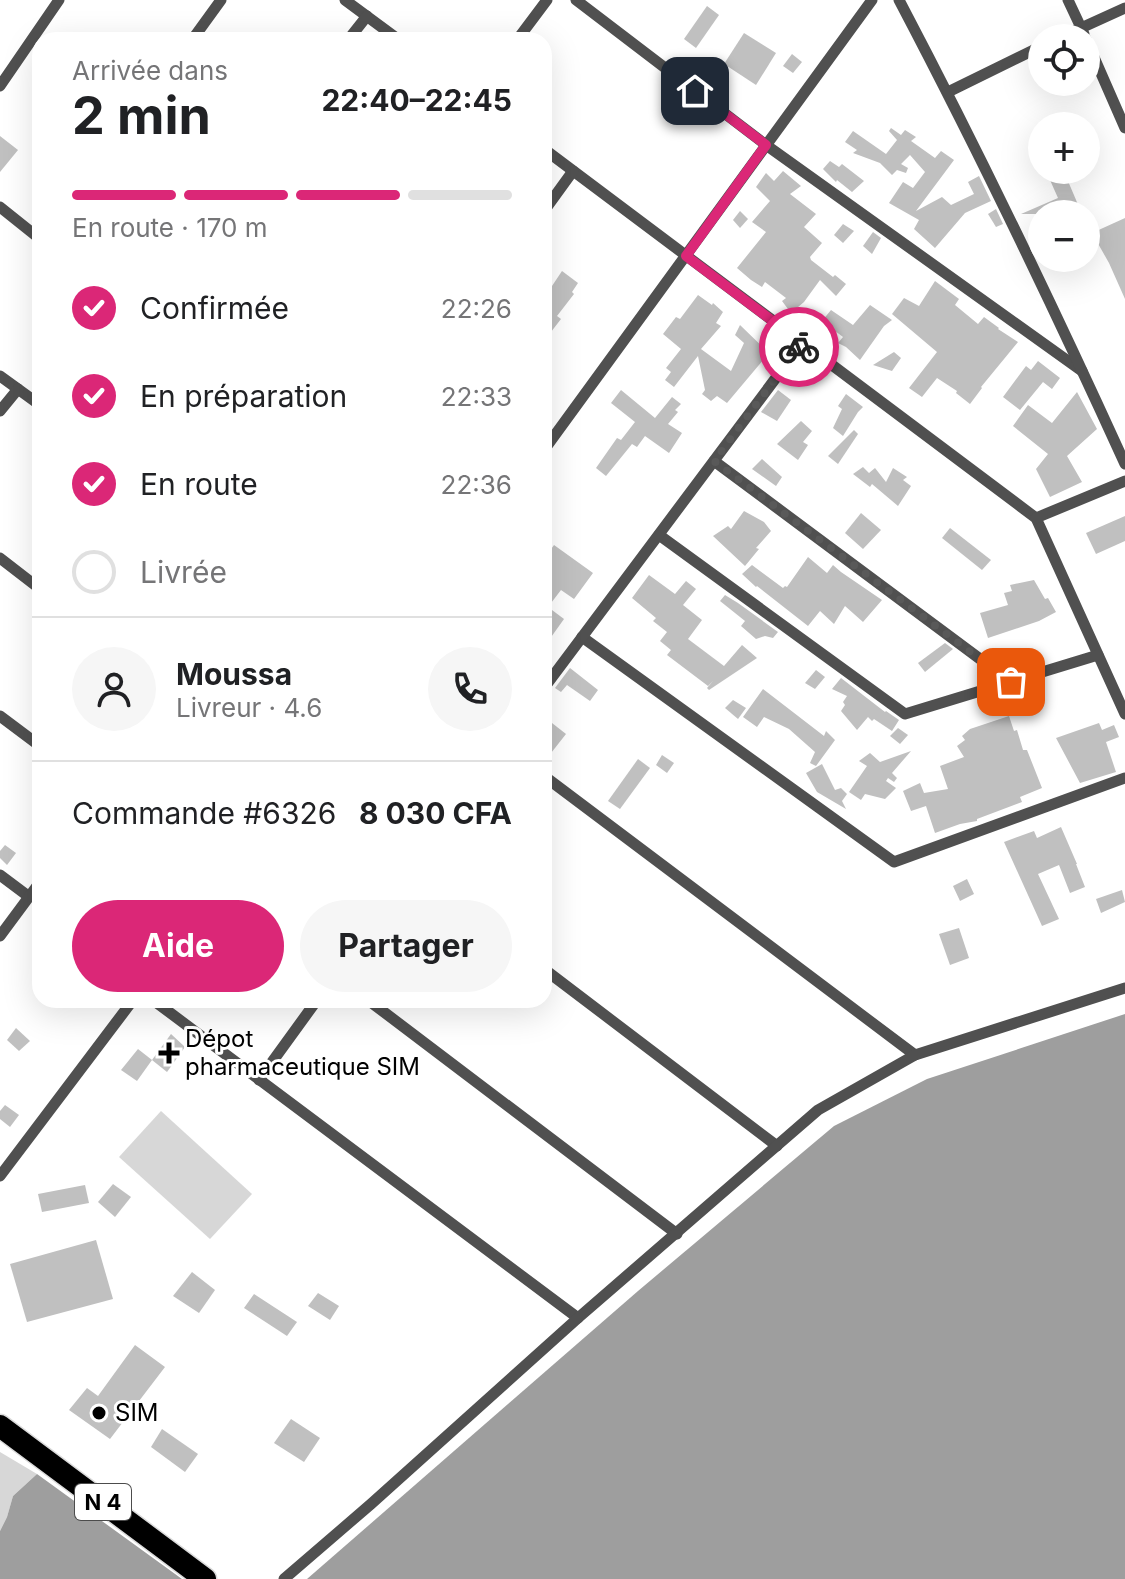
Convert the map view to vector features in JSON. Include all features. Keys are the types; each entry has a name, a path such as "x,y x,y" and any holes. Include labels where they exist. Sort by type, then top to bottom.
{"highway":[{"name":"N 4","path":"0,1426 205,1579"}],"street":[{"path":"37,32 59,0"},
{"path":"198,32 221,0"},
{"path":"345,0 388,32"},
{"path":"523,32 547,0"},
{"path":"576,0 766,145 1082,371"},
{"path":"552,439 872,0"},
{"path":"899,0 948,92 1125,464"},
{"path":"1068,0 1079,24"},
{"path":"1100,24 1125,8"},
{"path":"354,32 367,16"},
{"path":"0,86 32,39"},
{"path":"948,92 1028,53"},
{"path":"1100,71 1125,128"},
{"path":"552,155 1036,518 1125,714"},
{"path":"552,200 573,171"},
{"path":"0,207 32,233"},
{"path":"552,677 802,343"},
{"path":"0,376 32,399"},
{"path":"0,411 18,389"},
{"path":"714,461 1011,682"},
{"path":"1036,518 1125,481"},
{"path":"659,535 905,714 1098,655"},
{"path":"0,558 32,583"},
{"path":"582,637 894,862 1125,778"},
{"path":"0,716 32,740"},
{"path":"552,782 915,1055"},
{"path":"0,875 28,896"},
{"path":"0,936 32,891"},
{"path":"552,975 777,1146"},
{"path":"284,1579 818,1110 915,1055 1125,988"},
{"path":"0,1176 127,1008"},
{"path":"164,1008 578,1318"},
{"path":"259,1080 311,1008"},
{"path":"379,1008 677,1234"}],"shaded area":[{"path":"1125,1014 1125,1579 307,1579 638,1291 834,1126 927,1079"},
{"path":"161,1111 252,1194 210,1239 119,1157"},
{"path":"0,1452 37,1474 13,1496 0,1531"},
{"path":"37,1474 182,1579 0,1579 0,1531 13,1496"}],"building":[{"path":"707,6 719,15 696,48 684,39"},
{"path":"744,33 776,53 756,85 724,64"},
{"path":"792,54 802,62 793,73 783,66"},
{"path":"891,128 901,135 905,130 916,137 911,141 935,158 941,151 954,160 916,211 942,197 951,205 974,194 968,182 979,176 991,201 965,213 935,248 914,229 919,220 889,203 903,182 913,188 925,172 910,155 901,164 908,168 906,173 897,170 892,175 880,163 853,153 857,150 845,142 853,131 886,154 897,140 889,131"},
{"path":"0,136 18,150 0,172"},
{"path":"830,161 839,167 842,164 864,181 852,192 823,169"},
{"path":"783,171 801,186 790,194 816,214 804,227 822,243 810,257 811,260 846,284 836,296 820,280 804,302 791,313 782,301 786,298 765,282 762,287 737,268 766,232 752,222 770,201 756,187 766,173 774,181"},
{"path":"1052,184 1069,184 1076,200 1053,200 1058,198"},
{"path":"996,209 1003,224 996,227 988,214"},
{"path":"740,211 748,219 740,228 733,220"},
{"path":"1125,218 1125,299 1100,247 1100,229"},
{"path":"843,224 854,231 843,243 834,235"},
{"path":"873,232 881,238 872,254 863,246"},
{"path":"562,271 578,283 572,292 574,294 557,316 561,319 552,331 552,286"},
{"path":"935,281 959,299 955,305 978,324 984,317 1018,342 970,404 937,378 922,397 909,388 937,352 892,314 904,298 919,306"},
{"path":"698,295 723,312 716,323 721,326 701,349 731,371 744,343 735,335 740,325 769,353 727,403 717,396 711,401 702,394 705,390 698,356 674,387 665,380 671,372 666,368 681,349 663,334 676,317 680,319"},
{"path":"870,305 892,320 884,326 860,360 838,343 843,337 822,321 831,310 853,325"},
{"path":"894,352 901,358 892,371 873,365"},
{"path":"1038,361 1060,378 1052,389 1043,382 1020,410 1003,397 1026,366 1031,370"},
{"path":"621,390 655,418 672,397 681,404 668,424 682,433 669,453 645,436 637,447 632,444 606,476 596,468 617,438 621,440 635,422 611,403"},
{"path":"778,390 791,400 777,421 761,412"},
{"path":"1077,392 1097,429 1067,456 1082,482 1050,497 1036,469 1048,454 1013,426 1028,405 1052,423"},
{"path":"846,394 863,407 843,436 833,428 842,409 838,406"},
{"path":"801,421 812,431 803,442 808,445 798,460 777,444"},
{"path":"854,430 858,434 838,464 828,456"},
{"path":"762,459 782,477 776,486 752,469"},
{"path":"863,467 869,473 875,468 886,482 893,468 907,477 903,480 911,486 898,506 872,484 870,487 853,474"},
{"path":"744,511 764,522 771,531 745,566 713,536 728,526 731,529"},
{"path":"861,513 881,530 863,549 845,533"},
{"path":"1125,516 1125,541 1096,554 1086,533"},
{"path":"950,528 991,560 982,570 942,538"},
{"path":"554,545 593,573 574,599 561,590 552,602"},
{"path":"808,557 827,573 833,565 882,600 863,622 845,606 834,624 820,611 808,626 742,574 752,565 783,588 787,587"},
{"path":"649,575 675,594 686,581 696,589 683,605 702,620 688,639 724,666 742,645 757,658 709,690 707,688 713,681 708,686 667,655 671,650 660,641 667,632 632,598"},
{"path":"1034,580 1056,612 988,638 980,613 1008,605 1004,593 1012,591 1010,585"},
{"path":"725,595 778,632 773,638 765,636 756,639 741,626 745,621 720,601"},
{"path":"552,610 564,619 552,636"},
{"path":"945,643 953,649 925,672 918,663"},
{"path":"570,668 598,690 590,701 567,685 561,692 555,688"},
{"path":"816,670 825,677 815,689 805,683"},
{"path":"841,678 899,720 892,731 868,717 857,730 841,711 847,696 832,689"},
{"path":"763,689 824,736 826,731 835,740 816,766 810,763 815,752 789,729 764,717 757,727 743,717"},
{"path":"733,700 746,708 738,719 725,708"},
{"path":"1009,716 1042,788 1020,797 1022,802 977,821 935,833 926,806 911,811 903,791 920,783 924,793 948,789 940,766 964,757 957,746 965,740 962,736 970,729"},
{"path":"552,723 566,734 552,752"},
{"path":"1099,723 1102,730 1114,725 1119,737 1106,742 1116,772 1080,783 1056,738"},
{"path":"898,728 908,735 900,744 890,736"},
{"path":"911,751 892,773 897,778 894,782 888,778 886,781 896,788 885,799 865,794 861,800 849,792 867,766 859,761 870,753 880,762"},
{"path":"662,755 674,763 667,773 656,765"},
{"path":"638,759 650,768 620,809 608,801"},
{"path":"822,764 835,790 841,788 847,794 842,801 846,809 817,792 806,773"},
{"path":"1061,827 1085,887 1070,893 1059,865 1038,874 1059,919 1042,926 1004,842 1034,831 1037,838"},
{"path":"5,845 16,853 7,865 0,858 0,851"},
{"path":"967,879 974,894 960,901 953,886"},
{"path":"1122,890 1125,902 1101,913 1096,899"},
{"path":"959,928 969,958 950,965 939,934"},
{"path":"16,1028 30,1041 19,1051 7,1040"},
{"name":"Dépot pharmaceutique SIM","path":"171,1034 185,1047 167,1072 152,1060"},
{"path":"138,1049 152,1060 137,1081 121,1070"},
{"path":"5,1105 19,1115 10,1127 0,1119 0,1111"},
{"path":"113,1184 131,1197 115,1217 98,1202"},
{"path":"85,1185 89,1203 42,1212 38,1194"},
{"path":"96,1240 113,1299 27,1322 10,1264"},
{"path":"192,1272 215,1290 199,1313 173,1296"},
{"path":"318,1293 339,1306 330,1320 308,1306"},
{"path":"254,1294 297,1322 287,1336 244,1308"},
{"path":"135,1345 165,1367 110,1439 69,1410 87,1388 98,1396"},
{"path":"291,1419 320,1438 304,1462 274,1443"},
{"path":"162,1429 198,1454 185,1472 151,1447"}],"way so far":[{"path":"799,347 714,461 1011,682"}],"place":[{"name":"Dépot pharmaceutique SIM","path":"169,1053"},
{"name":"SIM","path":"99,1413"}],"route":[{"path":"695,91 766,145 686,256 802,343 799,347"}]}
